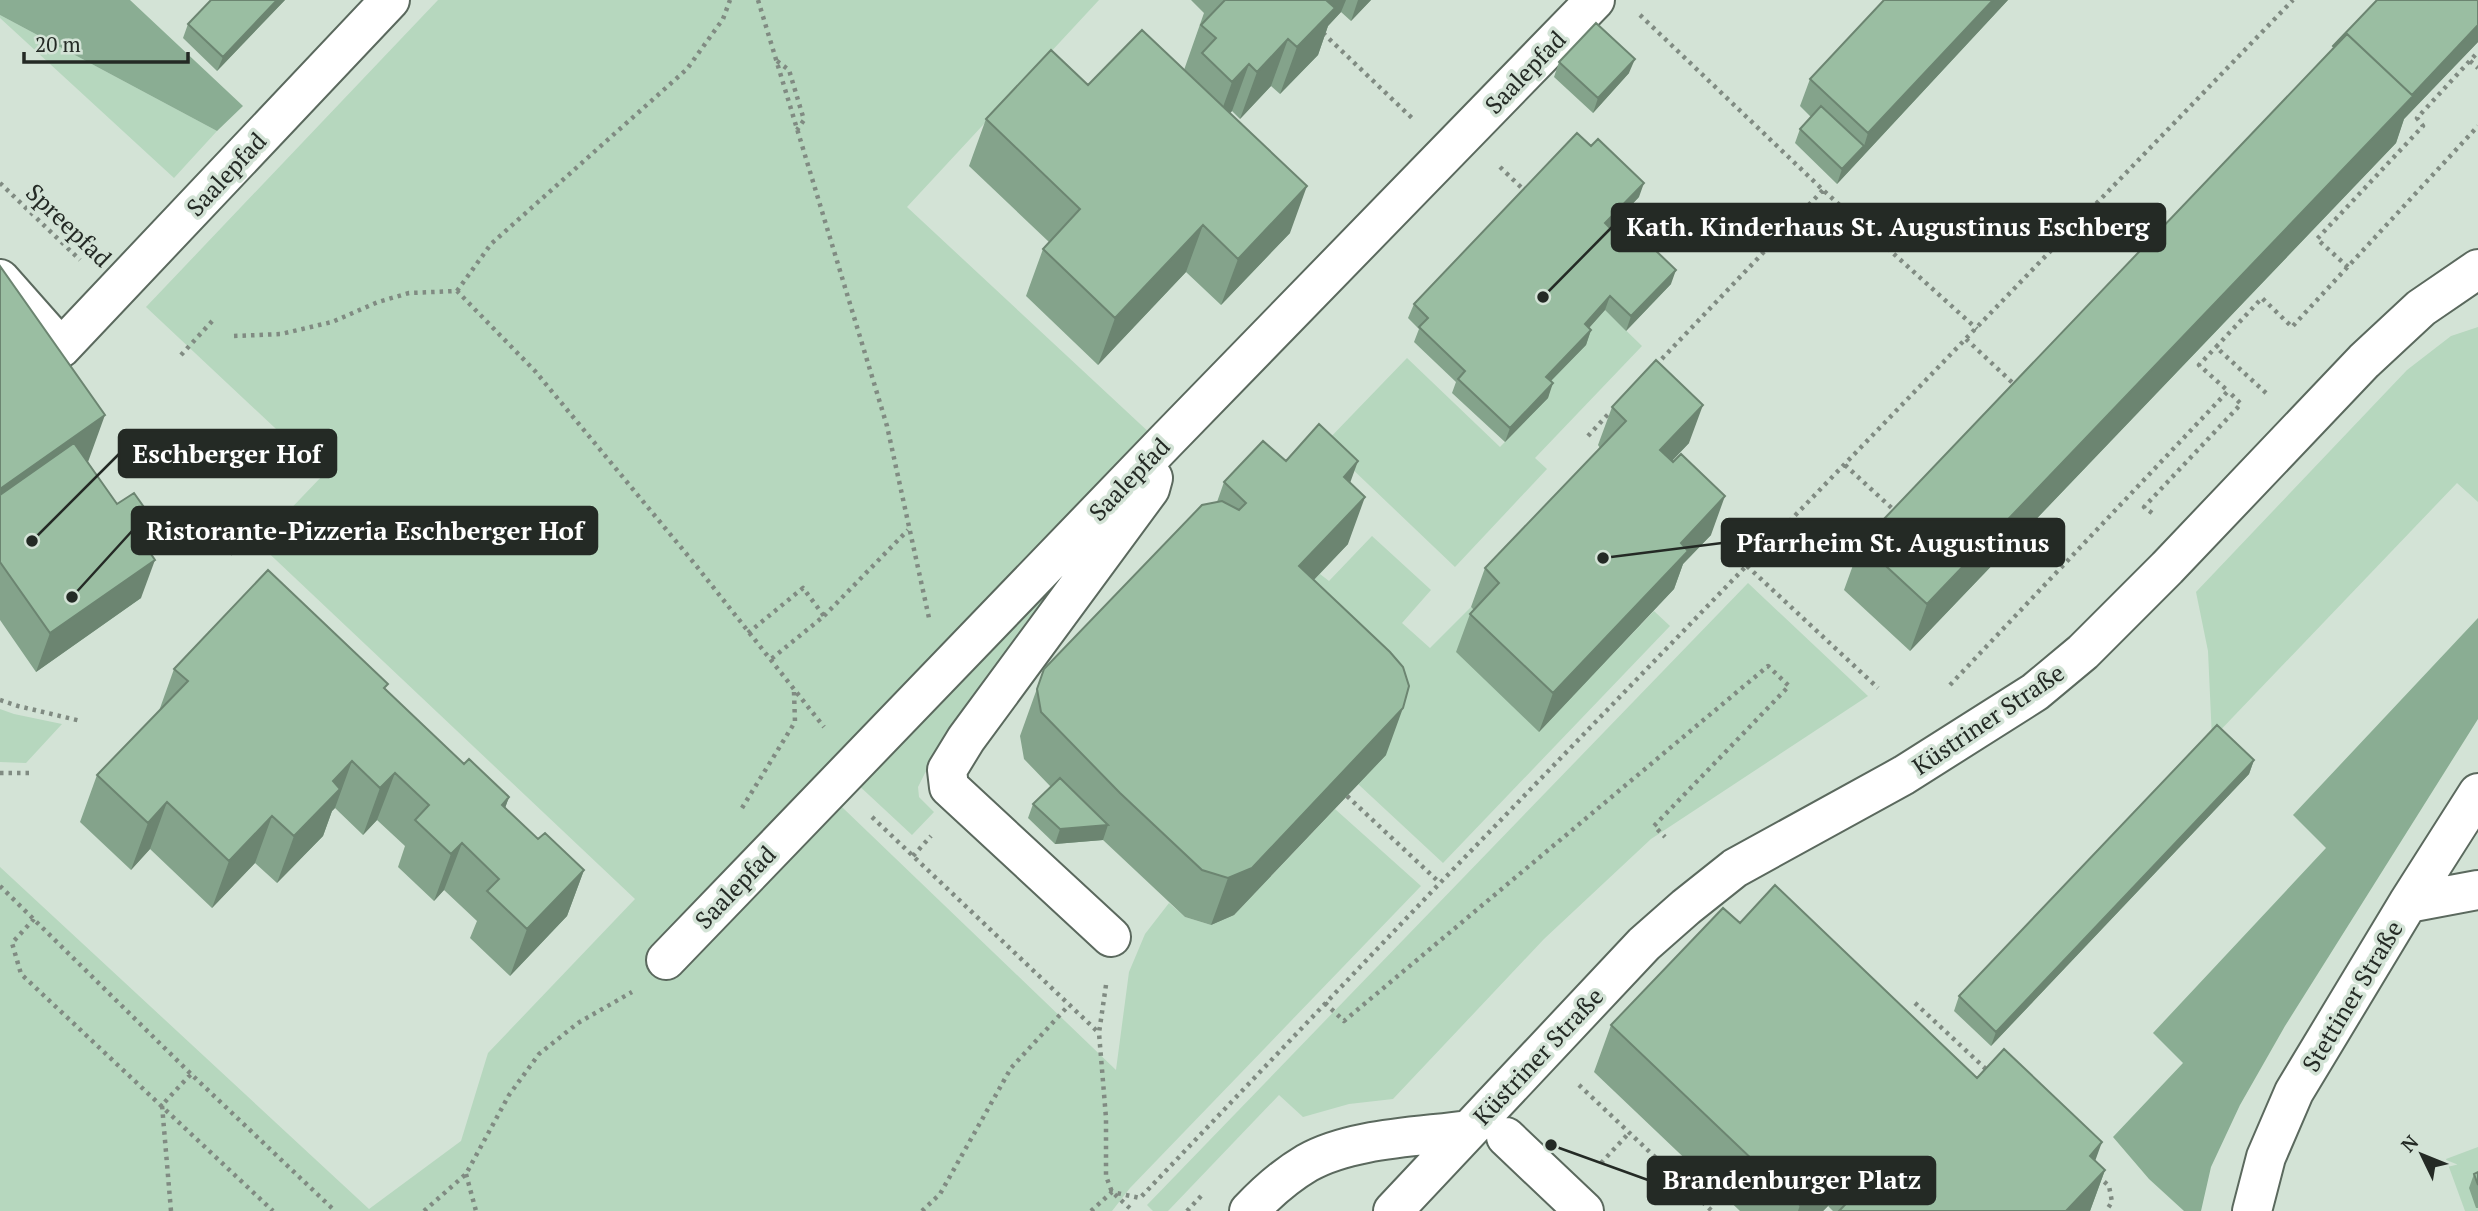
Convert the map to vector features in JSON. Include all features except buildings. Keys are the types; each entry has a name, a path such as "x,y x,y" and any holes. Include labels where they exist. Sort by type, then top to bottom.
{"street":[{"name":"Saalepfad","path":"0,279 61,348 390,0"},
{"name":"Saalepfad","path":"666,960 1595,0"},
{"name":"Küstriner Straße","path":"1393,1211 1644,944 1686,907 1735,868 1904,775 2035,692 2083,652 2167,568 2364,361 2421,308 2478,269"},
{"path":"1111,937 949,787 947,770 965,738 1150,489 1166,441"},
{"name":"Stettiner Straße","path":"2252,1211 2266,1157 2294,1092 2478,793"},
{"path":"2408,903 2478,890"},
{"name":"Küstriner Straße","path":"1249,1211 1265,1194 1308,1163 1359,1144 1469,1130"},
{"path":"1506,1137 1584,1211"}],"path":[{"path":"457,291 491,244 687,69 723,19 730,0"},
{"path":"758,0 887,426 929,619"},
{"path":"1112,1192 1140,1198 1440,883 2293,0"},
{"path":"1633,9 1824,190 1977,329"},
{"path":"1322,33 1447,152"},
{"path":"2348,268 2317,239 2423,126 2417,117 2478,52"},
{"path":"775,60 789,70 804,120 796,130"},
{"path":"2470,61 2478,68"},
{"path":"2161,504 2152,514 2144,507 2242,404 2199,365 2262,298 2292,327 2478,126"},
{"name":"Spreepfad","path":"0,183 114,292"},
{"path":"1653,368 1824,190"},
{"path":"234,336 281,334 332,322 378,302 409,293 457,291 535,370 819,720"},
{"path":"181,355 215,318"},
{"path":"1966,339 2019,388"},
{"path":"2216,347 2267,394 2257,404"},
{"path":"1950,684 2228,391"},
{"path":"1588,436 1616,407"},
{"path":"1845,465 1898,514"},
{"path":"201,522 233,554"},
{"path":"769,660 824,616 909,529"},
{"path":"1747,566 1878,688"},
{"path":"748,633 803,588 824,616"},
{"path":"1325,1003 1344,1021 1768,666 1789,686 1654,826 1665,837"},
{"path":"0,700 81,721"},
{"path":"0,773 34,773"},
{"path":"1347,796 1440,883"},
{"path":"902,846 1100,1033 1106,1118 1106,1176 1112,1192 1133,1211"},
{"path":"0,886 335,1211"},
{"path":"34,919 12,943 21,974 273,1211"},
{"path":"424,1211 466,1174 509,1095 539,1054 578,1023 626,997 666,960"},
{"path":"1915,1003 1994,1077"},
{"path":"922,1211 940,1194 1011,1068 1069,1005"},
{"path":"1543,1051 1708,1210"},
{"path":"172,1211 162,1105 191,1074"},
{"path":"1611,1152 1629,1133"},
{"path":"2089,1168 2109,1186 2112,1202 2106,1211"},
{"path":"466,1174 476,1211"},
{"path":"1091,1211 1112,1192"}],"green space":[{"path":"0,0 130,0 243,106 217,131 0,15"},
{"path":"438,0 1099,0 907,207 1153,436 819,785 1116,1070 1129,972 1145,934 1169,903 1185,917 1211,925 1234,915 1335,809 1421,886 1130,1188 1112,1211 0,1211 0,867 369,1209 461,1141 488,1053 635,899 258,543 324,474 146,307"},
{"path":"0,15 217,131 174,178 0,18"},
{"path":"1605,310 1642,346 1535,458 1547,469 1455,567 1325,443 1407,358 1500,447 1547,398 1541,391 1580,338"},
{"path":"2478,327 2478,502 2457,483 2212,739 2208,651 2196,592 2407,370 2451,336"},
{"path":"1122,505 925,773 918,787 919,797 934,812 912,835 855,782"},
{"path":"1372,536 1431,590 1402,623 1430,648 1471,607 1485,621 1539,731 1654,611 1670,626 1443,863 1358,784 1292,602 1320,574 1329,581"},
{"path":"1748,583 1868,696 1651,839 1544,939 1393,1099 1349,1104 1303,1117 1279,1095 1168,1211 1153,1211 1147,1205"},
{"path":"2478,618 2478,719 2285,1026 2240,1105 2211,1167 2201,1211 2184,1211 2149,1179 2113,1137 2183,1063 2153,1033 2326,848 2293,815"},
{"path":"0,709 62,724 26,763 0,762"},
{"path":"2478,1147 2478,1211 2465,1211 2446,1159"}],"place":[{"name":"Kath. Kinderhaus St. Augustinus Eschberg","path":"1543,297"},
{"name":"Eschberger Hof","path":"32,541"},
{"name":"Pfarrheim St. Augustinus","path":"1603,558"},
{"name":"Ristorante-Pizzeria Eschberger Hof","path":"72,597"},
{"name":"Brandenburger Platz","path":"1551,1145"}]}
